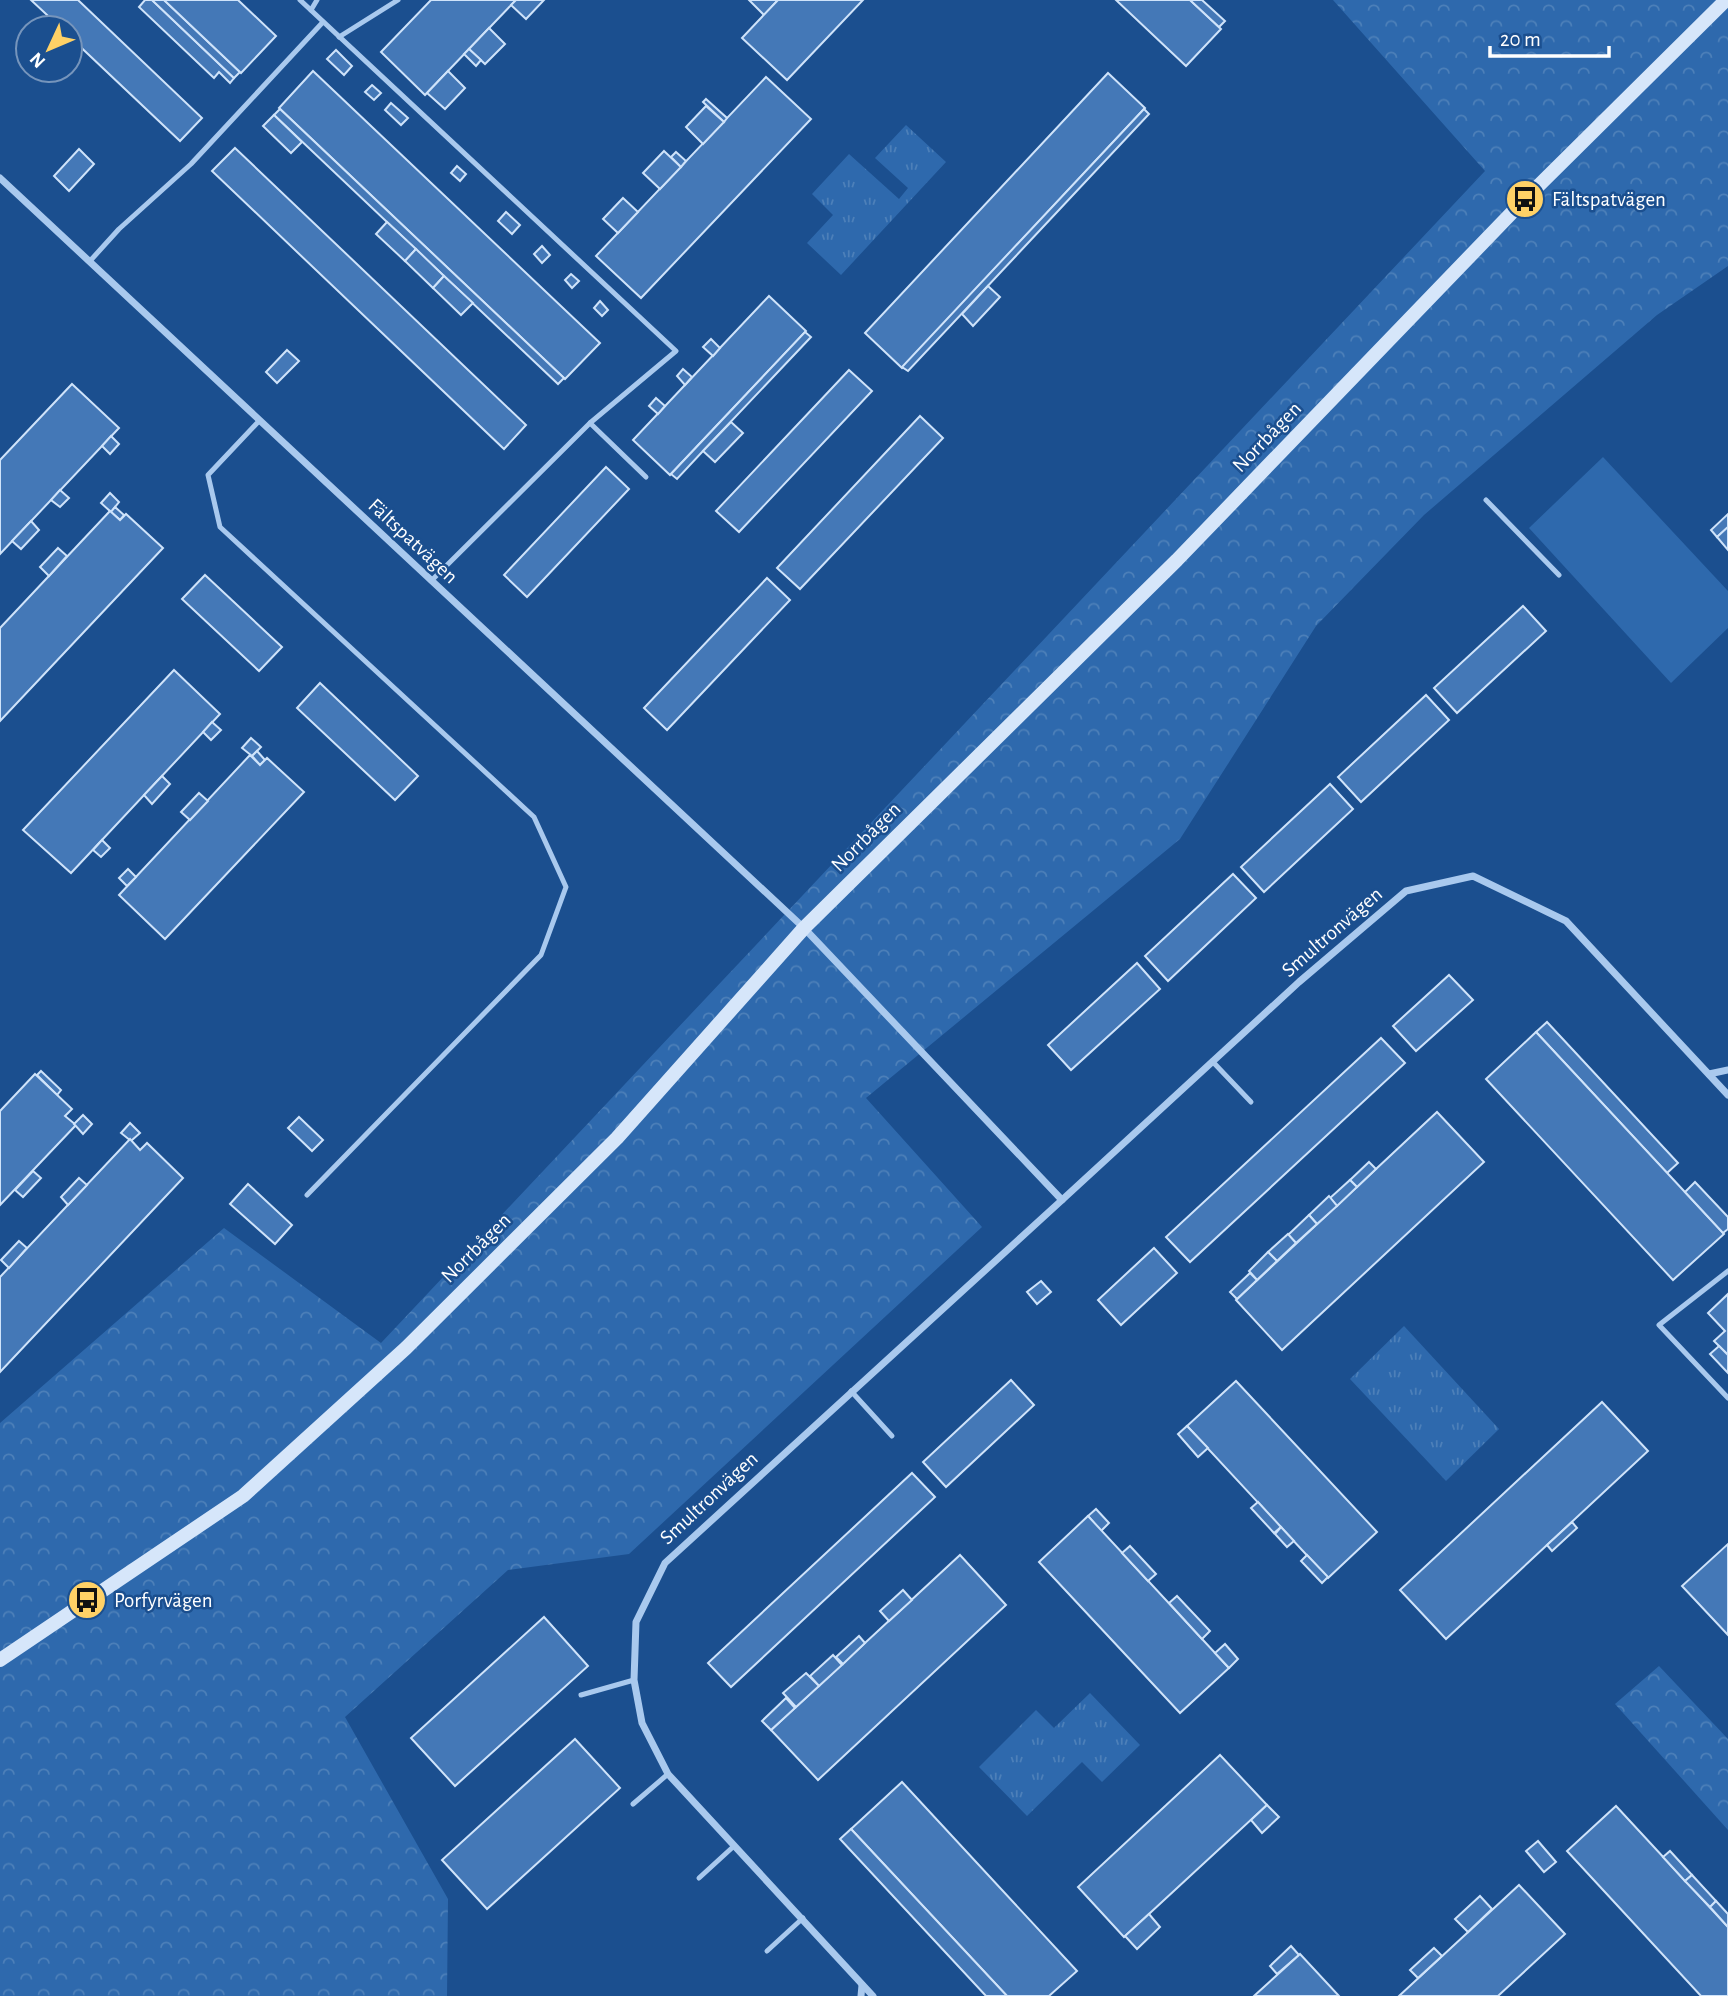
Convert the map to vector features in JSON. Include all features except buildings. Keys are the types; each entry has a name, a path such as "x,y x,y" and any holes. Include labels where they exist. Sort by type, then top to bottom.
{"street":[{"name":"Norrbågen","path":"0,1660 243,1496 396,1358 617,1138 804,928 1177,560 1525,199 1727,0"},
{"name":"Fältspatvägen","path":"0,178 804,928"},
{"name":"Smultronvägen","path":"873,1996 803,1917 668,1774 642,1723 634,1680 636,1622 665,1563 1299,982 1406,891 1473,876 1566,921 1728,1095"},
{"path":"804,928 1062,1200"},
{"path":"1709,1074 1728,1070"},
{"path":"861,1996 862,1985"}],"lane":[{"path":"300,0 677,351 590,424 431,581"},
{"path":"311,10 317,0"},
{"path":"339,37 398,0"},
{"path":"90,261 119,229 191,164 323,22"},
{"path":"259,421 208,475 220,527 534,817 566,887 541,955 307,1195"},
{"path":"590,424 646,477"},
{"path":"1486,500 1559,575"},
{"path":"1212,1061 1251,1102"},
{"path":"1728,1271 1659,1325 1728,1398"},
{"path":"851,1391 892,1436"},
{"path":"581,1695 634,1680"},
{"path":"633,1804 668,1774"},
{"path":"698,1878 734,1846"},
{"path":"767,1951 803,1917"}],"green space":[{"path":"1333,0 1728,0 1728,266 1657,315 1424,515 1316,626 1180,839 866,1098 982,1227 629,1554 508,1570 345,1717 448,1899 447,1996 0,1996 0,1423 224,1228 381,1343 1485,171"},
{"path":"906,125 946,162 841,275 807,243 833,215 812,194 849,154 899,199 908,188 875,158"},
{"path":"1603,457 1728,591 1728,628 1671,683 1529,528"},
{"path":"1404,1326 1499,1429 1446,1481 1350,1379"},
{"path":"1659,1666 1728,1739 1728,1830 1615,1704"},
{"path":"1090,1693 1140,1745 1102,1782 1082,1762 1027,1816 979,1767 1036,1710 1054,1728"}],"place":[{"name":"Fältspatvägen","path":"1525,199"},
{"name":"Porfyrvägen","path":"87,1600"}]}
